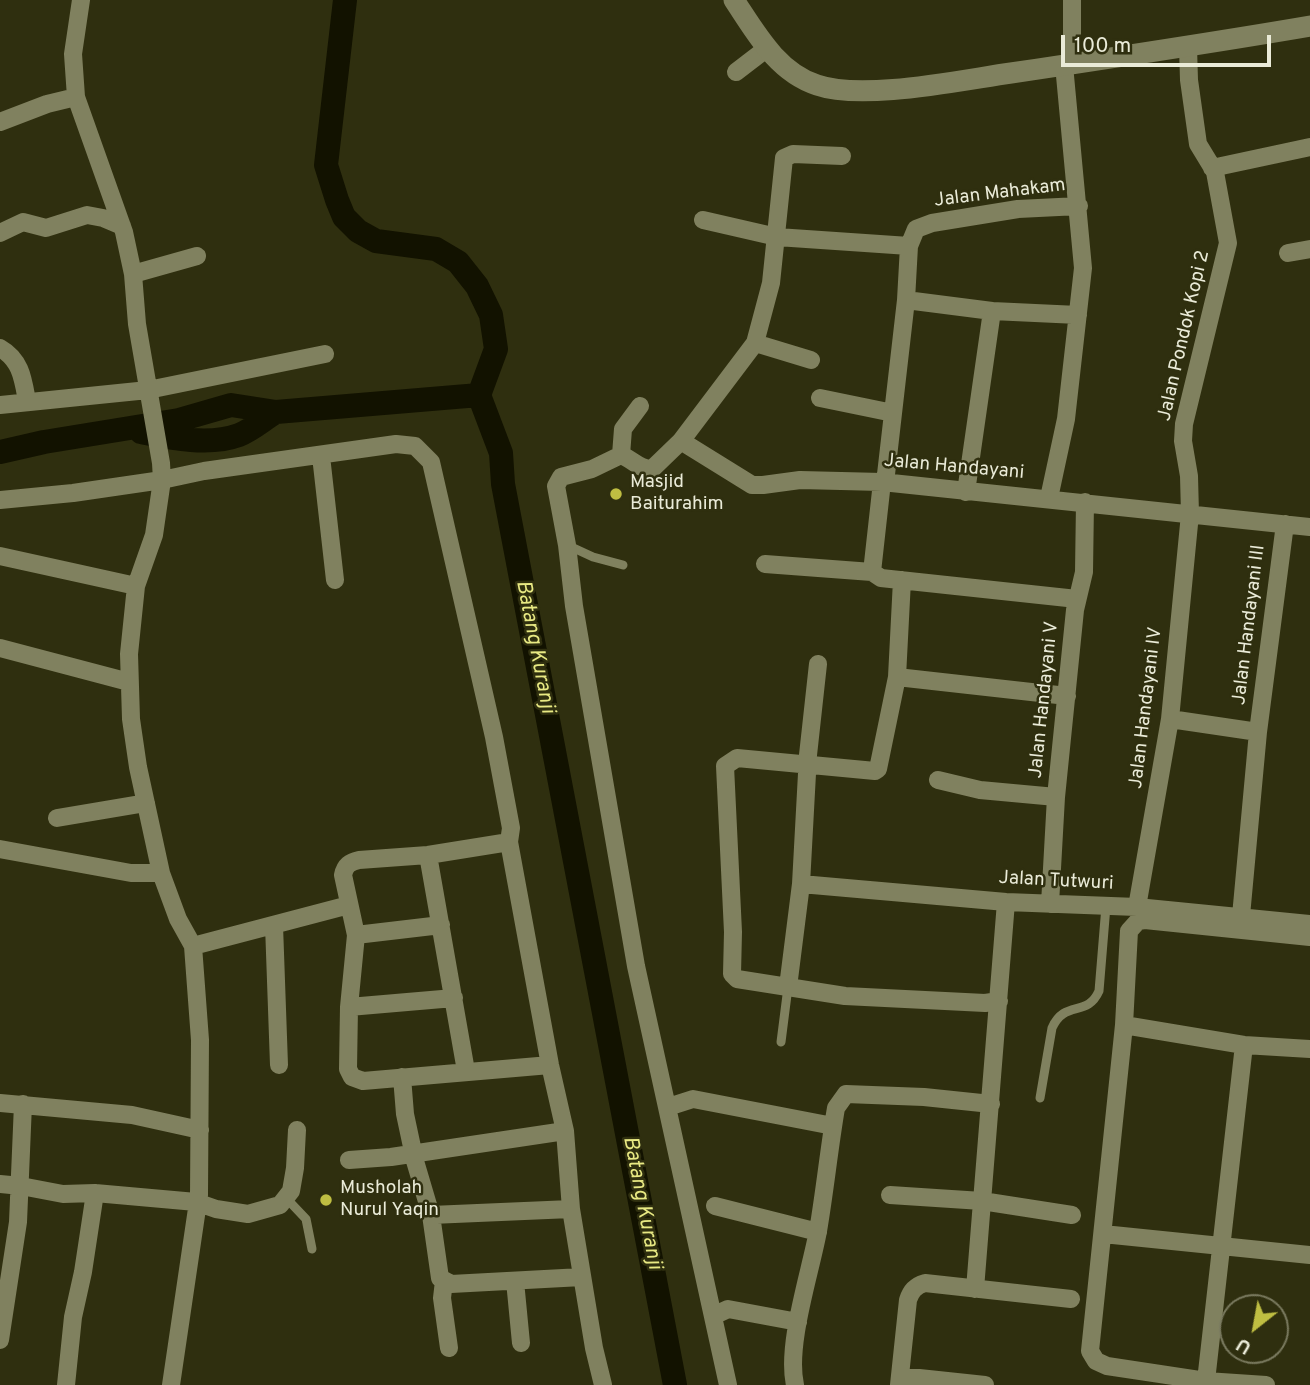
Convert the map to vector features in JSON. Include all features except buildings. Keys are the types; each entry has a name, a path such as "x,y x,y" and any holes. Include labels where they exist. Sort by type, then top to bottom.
{"main road":[{"path":"734,0 766,49 787,68 814,84 839,91 900,88 1188,47 1310,26"}],"street":[{"path":"81,0 73,54 76,97 122,226 133,274 137,324 162,471 154,535 136,586 129,654 131,719 161,873 178,919 193,946 200,1040 199,1195 172,1385"},
{"name":"Jalan Mahakam","path":"909,246 916,229 932,223 1018,209 1079,206 1068,64 1072,0"},
{"name":"Jalan Pondok Kopi 2","path":"1188,47 1189,80 1198,144 1217,179 1228,243 1184,424 1183,441 1189,476 1189,514"},
{"path":"736,72 766,49"},
{"path":"0,122 47,104 76,97"},
{"path":"1212,168 1310,147"},
{"path":"728,1385 636,966 616,859 556,486 561,477 592,469 621,455 642,468 652,469 681,441 755,343 771,283 786,155 842,156"},
{"path":"1049,498 1066,419 1083,268 1079,206"},
{"path":"0,233 23,222 46,228 87,215 122,226"},
{"path":"703,220 776,237 909,246 906,300 872,572"},
{"path":"1288,253 1310,249"},
{"path":"133,274 197,256"},
{"path":"906,300 992,311 1078,315"},
{"path":"966,492 992,311"},
{"path":"755,343 811,360"},
{"path":"0,348 18,363 27,401"},
{"path":"0,405 27,401 150,395 325,354"},
{"path":"820,398 893,413"},
{"path":"621,455 623,429 640,406"},
{"name":"Jalan Handayani","path":"681,441 752,485 800,480 884,482 1310,527"},
{"path":"0,500 162,471 204,471 396,444 415,446 431,462 494,737 511,828 509,842 550,1065 565,1131 571,1209 603,1385"},
{"path":"321,456 335,580"},
{"name":"Jalan Handayani V","path":"1050,904 1056,797 1077,599 1084,572 1085,502"},
{"name":"Jalan Handayani IV","path":"1137,907 1170,719 1189,514"},
{"name":"Jalan Handayani III","path":"1241,916 1258,732 1284,524"},
{"path":"0,556 136,586"},
{"path":"765,564 872,572 881,578 1077,599"},
{"path":"902,580 897,677 878,769 875,771 809,766 737,758 727,763 725,768 733,932 732,974 737,979 845,996 985,1003 999,1001"},
{"path":"0,648 129,682"},
{"path":"788,987 801,884 818,664"},
{"path":"897,677 1067,696"},
{"name":"Jalan Handayani III","path":"1170,719 1258,732"},
{"path":"938,780 980,790 1056,797"},
{"path":"57,818 146,803"},
{"path":"509,842 428,855 350,862 343,874 356,935 349,1007 348,1069 352,1077 363,1081 550,1065"},
{"path":"0,849 131,873 161,873"},
{"path":"428,855 466,1071"},
{"name":"Jalan Tutwuri","path":"801,884 1006,902 1137,907 1310,924"},
{"path":"975,1289 1006,902"},
{"path":"193,946 348,905"},
{"path":"1266,1385 1206,1381 1107,1366 1096,1361 1090,1352 1124,1025 1129,931 1138,921 1310,937"},
{"path":"274,925 279,1065"},
{"path":"356,935 441,925"},
{"path":"349,1007 454,998"},
{"path":"1124,1025 1244,1045 1310,1049"},
{"path":"1206,1381 1244,1045"},
{"path":"401,1077 413,1153 431,1215 438,1272 444,1282 442,1298 449,1348"},
{"path":"795,1385 792,1363 798,1322 818,1232 834,1117 846,1094 924,1097 991,1104"},
{"path":"668,1107 693,1099 834,1117"},
{"path":"0,1103 132,1115 201,1130"},
{"path":"0,1340 6,1263 21,1185 23,1104"},
{"path":"0,1184 21,1185 63,1194 94,1193 196,1202 216,1209 248,1214 280,1205 286,1199 293,1183 297,1130"},
{"path":"349,1160 565,1131"},
{"path":"66,1385 73,1317 83,1272 94,1193"},
{"path":"890,1195 982,1201 1072,1215"},
{"path":"715,1206 818,1232"},
{"path":"431,1215 571,1209"},
{"path":"1103,1234 1310,1255"},
{"path":"444,1282 451,1284 582,1277"},
{"path":"515,1281 521,1343"},
{"path":"985,1385 919,1378 900,1382 908,1300 913,1289 925,1283 1071,1299"},
{"path":"713,1315 728,1309 798,1322"}],"lane":[{"path":"567,545 593,557 623,565"},
{"path":"1040,1098 1055,1021 1067,1010 1087,1006 1099,991 1106,906"},
{"path":"781,1042 788,987"},
{"path":"286,1199 306,1219 312,1249"}],"waterway":[{"name":"Batang Kuranji","path":"345,0 326,165 344,217 358,231 376,241 436,249 458,262 477,286 491,315 496,349 479,395 501,453 503,484 675,1385"},
{"path":"0,452 44,442 179,420 231,405 276,412 479,395"},
{"path":"141,432 190,440 215,440 244,433 276,412"}],"place":[{"name":"Masjid Baiturahim","path":"616,494"},
{"name":"Musholah Nurul Yaqin","path":"326,1200"}]}
